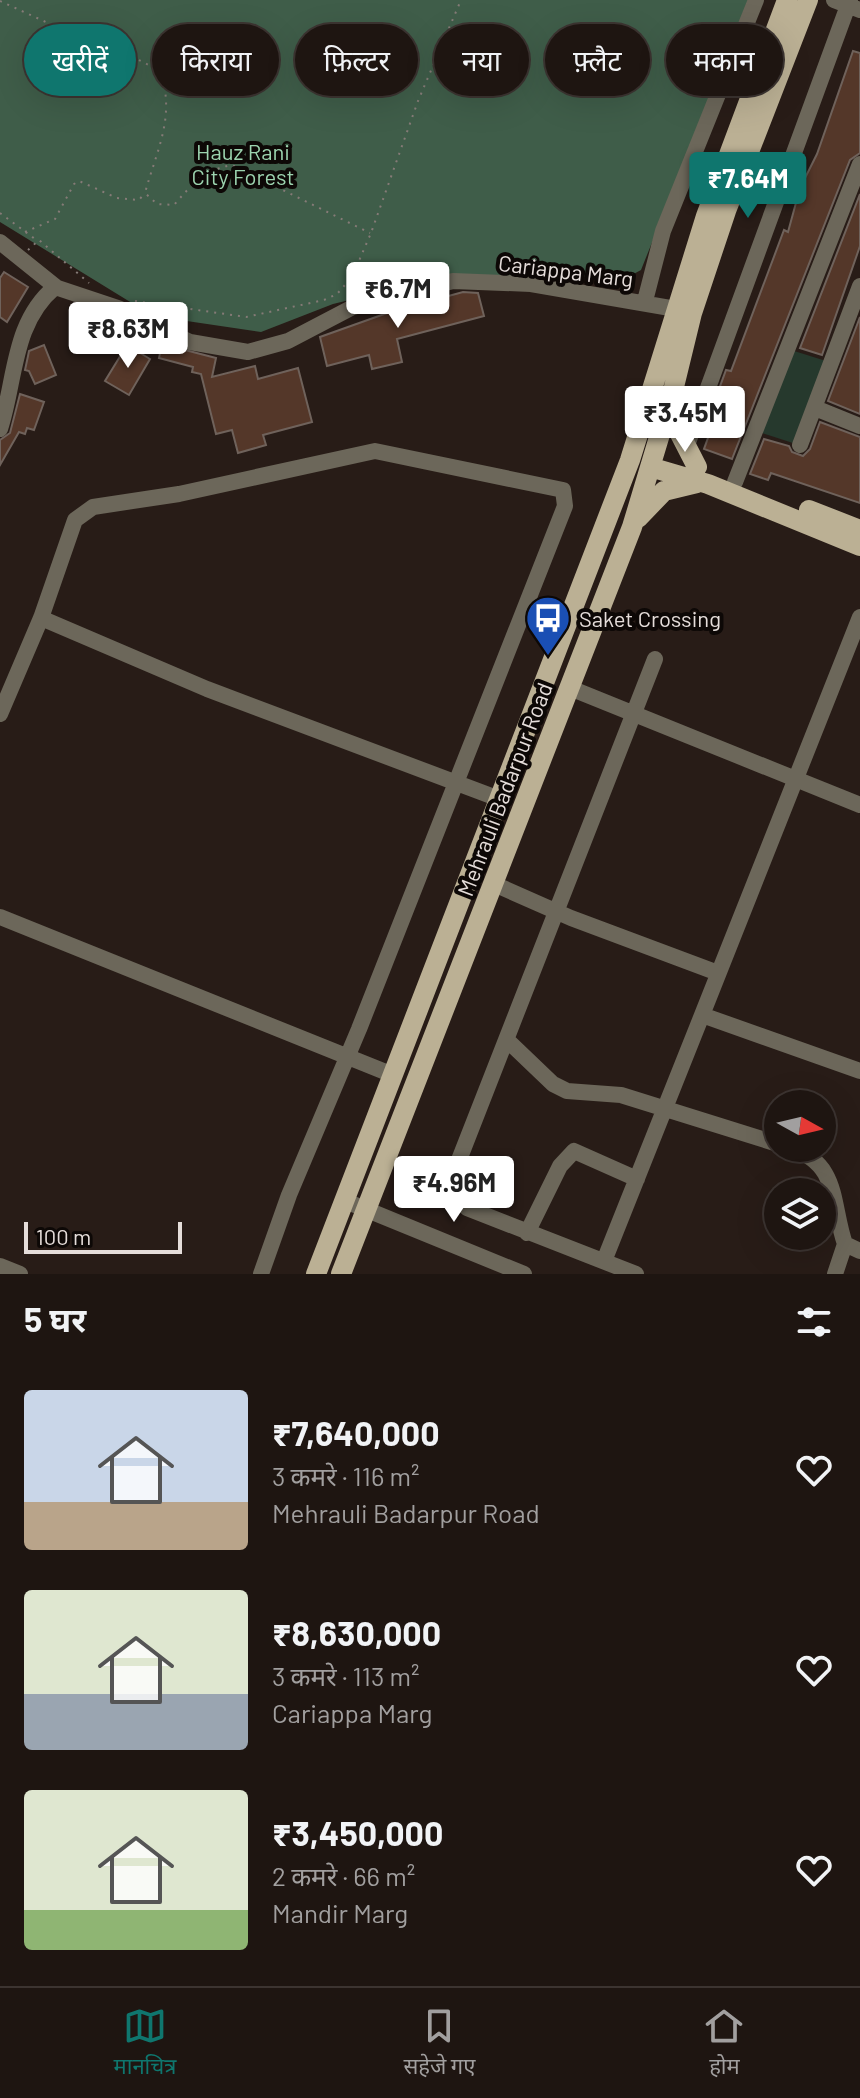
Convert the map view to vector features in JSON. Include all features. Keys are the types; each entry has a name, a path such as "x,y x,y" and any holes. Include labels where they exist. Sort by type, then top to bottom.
{"main road":[{"path":"778,24 787,0"},
{"name":"Mehrauli Badarpur Road","path":"316,1274 536,711 673,391 692,313 726,211 808,0"},
{"path":"750,96 676,309 645,420 645,460 735,482 860,530"},
{"path":"673,391 677,428 703,476 860,546"},
{"name":"Mehrauli Badarpur Road","path":"341,1274 632,527 645,460"},
{"path":"632,527 649,504 664,491 703,476"},
{"path":"536,711 558,718"}],"street":[{"path":"645,301 663,231 756,0"},
{"path":"686,448 848,4"},
{"path":"748,18 763,24"},
{"path":"735,482 860,164"},
{"path":"0,242 56,287 39,300 17,349 0,429"},
{"name":"Cariappa Marg","path":"56,287 118,308 190,342 248,352 288,341 353,307 453,281 531,284 645,301 676,309"},
{"path":"800,445 860,286"},
{"path":"815,408 860,426"},
{"path":"0,714 41,618 75,520 93,507 162,497 375,451 563,490 565,506 347,1057 289,1195 261,1274"},
{"path":"604,1261 718,973 856,645 860,617"},
{"path":"41,618 207,689 502,800"},
{"path":"636,1274 467,1208 452,1194 450,1183 655,659"},
{"path":"570,688 860,805"},
{"path":"494,884 557,912 718,973"},
{"path":"0,917 179,992 393,1075"},
{"path":"702,1015 860,1071"},
{"path":"507,1040 553,1084 567,1091 621,1095 764,1140"},
{"path":"527,1233 560,1166 574,1151 637,1179"},
{"path":"817,1162 826,1173 852,1248 835,1274"},
{"path":"343,1200 519,1273"},
{"path":"0,1266 20,1274"}],"path":[{"path":"133,300 246,317 324,300 337,294 352,277 371,233 418,101 461,0"},
{"path":"0,1 98,46 114,47 160,71 166,89 168,119 145,193 139,200 128,201 79,181 74,184 55,219 25,232"},
{"path":"145,193 157,204 174,205 193,182 212,170 232,165 371,233"},
{"path":"0,213 91,285"},
{"path":"24,259 36,240"}],"green space":[{"name":"Hauz Rani City Forest","path":"0,0 749,0 739,24 666,24 666,96 711,96 641,270 628,277 452,275 333,304 261,332 153,316 0,222"},
{"path":"791,350 826,361 796,444 762,433"}],"building":[{"path":"853,51 860,53 860,153 850,160 732,459 704,449 713,424 707,422 726,370 731,371 784,230 788,232 800,188 817,154"},
{"path":"860,194 860,246 822,355 800,348"},
{"path":"4,272 28,287 7,322 0,317 0,278"},
{"path":"463,292 478,293 484,316 397,339 402,362 372,369 369,355 327,366 320,337 390,312"},
{"path":"860,317 860,414 828,401"},
{"path":"162,344 216,358 212,377 255,366 258,379 298,368 312,422 263,435 266,445 238,453 232,430 216,434 201,374 192,372 193,367 159,358"},
{"path":"44,345 56,375 35,384 29,371 25,370 29,351"},
{"path":"127,345 150,359 129,395 105,381"},
{"path":"20,394 44,402 34,430 27,428 25,434 19,432 0,465 0,440 10,433"},
{"path":"820,422 860,437 860,503 771,473 768,480 750,474 764,439 789,446 792,452 803,456 810,449"}],"place":[{"name":"Saket Crossing","path":"548,657"}]}
